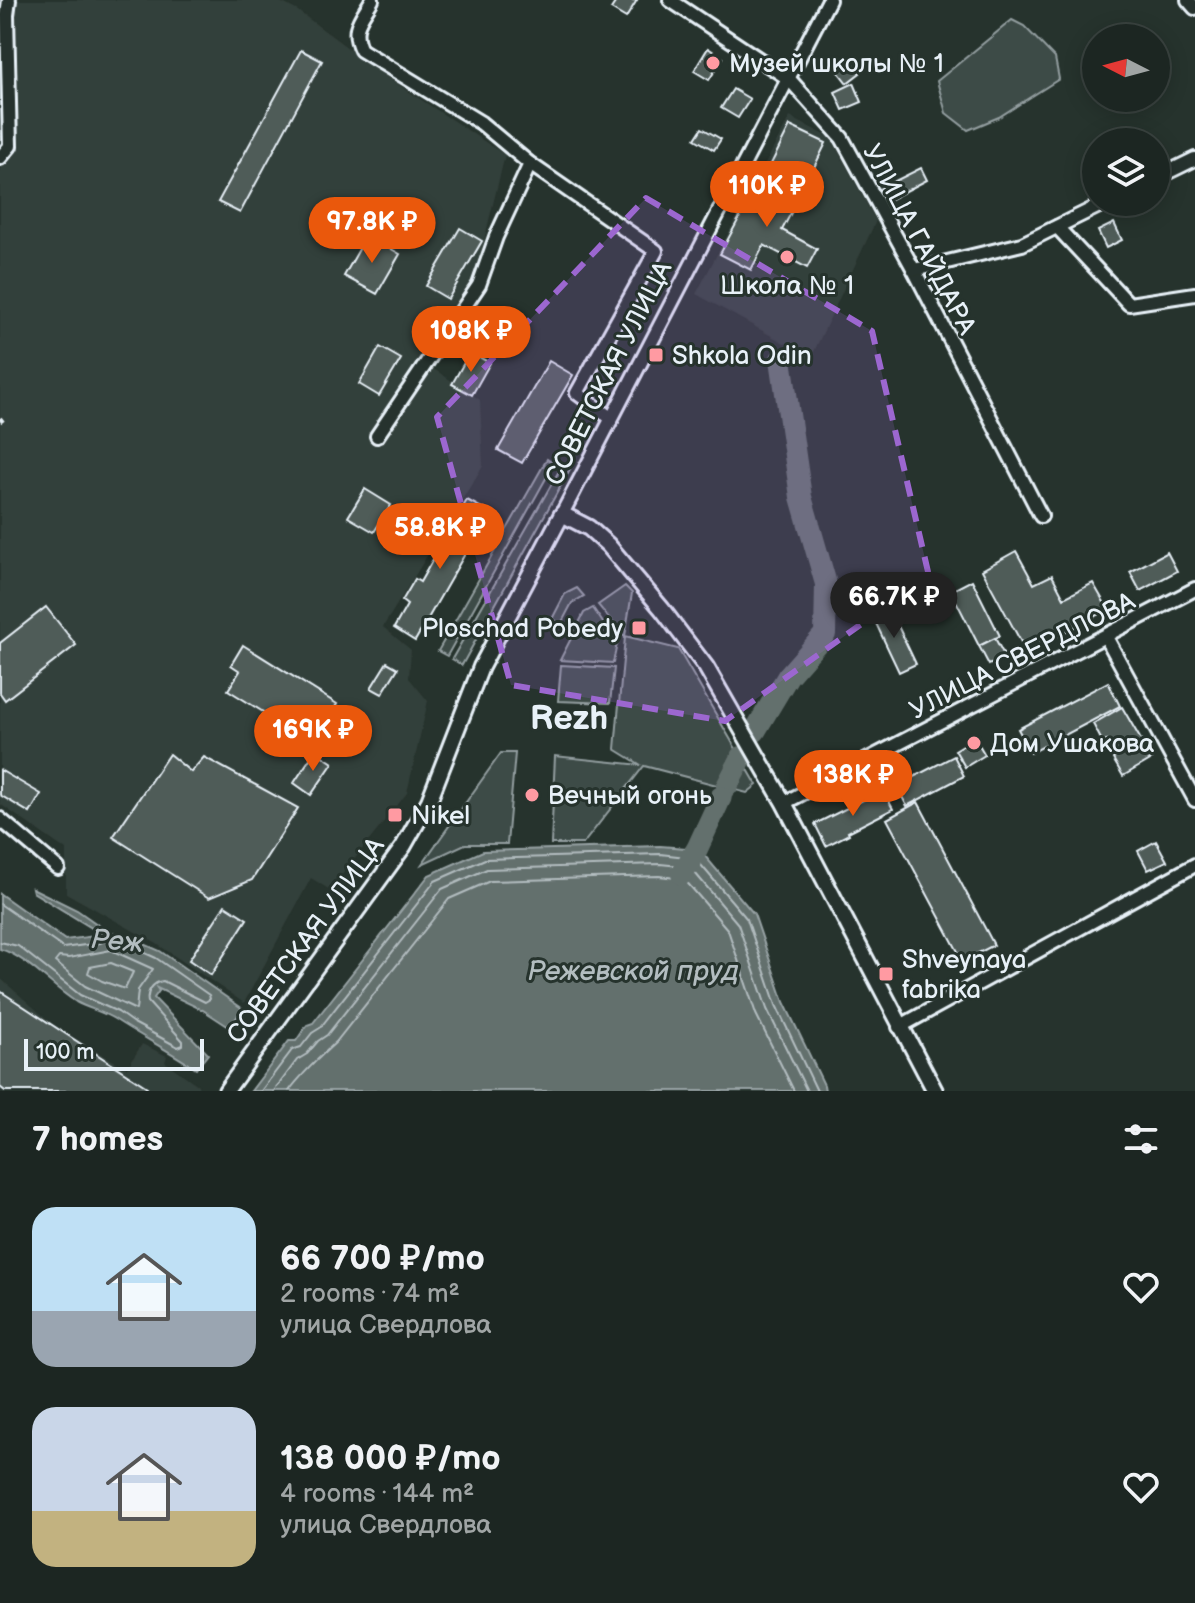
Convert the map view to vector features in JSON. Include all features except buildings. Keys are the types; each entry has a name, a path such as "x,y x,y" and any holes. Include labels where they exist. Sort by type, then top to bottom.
{"main road":[{"path":"562,514 589,528 608,545 706,667 784,803 935,1091"},
{"name":"СОВЕТСКАЯ УЛИЦА","path":"226,1091 403,847 429,801 481,667 562,514"}],"street":[{"path":"0,158 10,146 9,0"},
{"path":"372,0 357,25 355,38 361,50 481,123 530,164 656,251 577,393 612,419"},
{"name":"УЛИЦА ГАЙДАРА","path":"670,0 789,79 842,138 1041,516"},
{"name":"СОВЕТСКАЯ УЛИЦА","path":"562,514 829,0"},
{"path":"1188,0 1195,8"},
{"path":"1170,171 1195,159"},
{"path":"377,436 479,285 496,237 530,164"},
{"path":"914,270 1022,244 1082,214"},
{"path":"1057,227 1129,304 1195,294"},
{"name":"УЛИЦА СВЕРДЛОВА","path":"784,803 1195,589"},
{"path":"1106,637 1195,800"},
{"path":"0,819 58,868"},
{"path":"899,1027 1195,865"}],"highlighted area":[{"path":"646,198 872,331 929,576 725,721 511,685 437,417"}],"shaded area":[{"path":"0,0 277,0 298,11 390,79 505,155 475,278 419,359 480,400 483,466 383,627 411,650 409,678 428,701 407,793 330,890 311,878 244,1003 157,944 66,893 66,850 0,804"},
{"path":"1012,20 1024,26 1055,58 1059,79 999,117 968,130 946,113 937,81"},
{"name":"Школа № 1","path":"790,117 831,138 876,221 811,358 696,294"},
{"path":"547,459 554,464 447,656 438,651"},
{"path":"563,464 570,469 462,665 452,659"},
{"path":"625,586 632,593 625,636 678,649 757,785 747,793 644,766 583,844 551,844 555,756 641,765 615,749 625,637 598,605"},
{"path":"577,588 584,596 572,603 561,624 552,619 565,594"},
{"path":"593,608 612,636 618,639 613,663 560,660 584,613"},
{"path":"561,665 614,668 610,703 558,701"},
{"path":"501,753 515,753 507,844 465,844 422,864"},
{"path":"0,978 64,1034 127,1068 142,1044 167,1056 165,1062 198,1085 199,1091 0,1091"}],"water":[{"name":"Режевской пруд","path":"660,846 699,849 754,914 784,1002 825,1091 251,1091 289,1041 296,1041 307,1025 313,1023 429,875 483,851"},
{"name":"Реж","path":"32,888 77,910 107,931 160,951 243,1009 229,1027 203,1010 157,988 159,991 154,998 208,1054 196,1069 111,1017 76,1002 19,958 0,949 0,894 65,940 103,935 33,892"}],"waterway":[{"path":"755,731 788,676 825,634 826,584 801,497 781,359"},
{"path":"727,786 742,757"},
{"path":"682,874 721,797"}],"railway":[{"path":"0,418 3,422"}],"place":[{"name":"Музей школы № 1","path":"713,63"},
{"name":"Школа № 1","path":"787,257"},
{"name":"Shkola Odin","path":"656,355"},
{"name":"Ploschad Pobedy","path":"639,628"},
{"name":"Дом Ушакова","path":"974,743"},
{"name":"Вечный огонь","path":"532,795"},
{"name":"Nikel","path":"395,815"},
{"name":"Shveynaya fabrika","path":"886,974"}],"district":[{"name":"Rezh","path":"569,717"}]}
